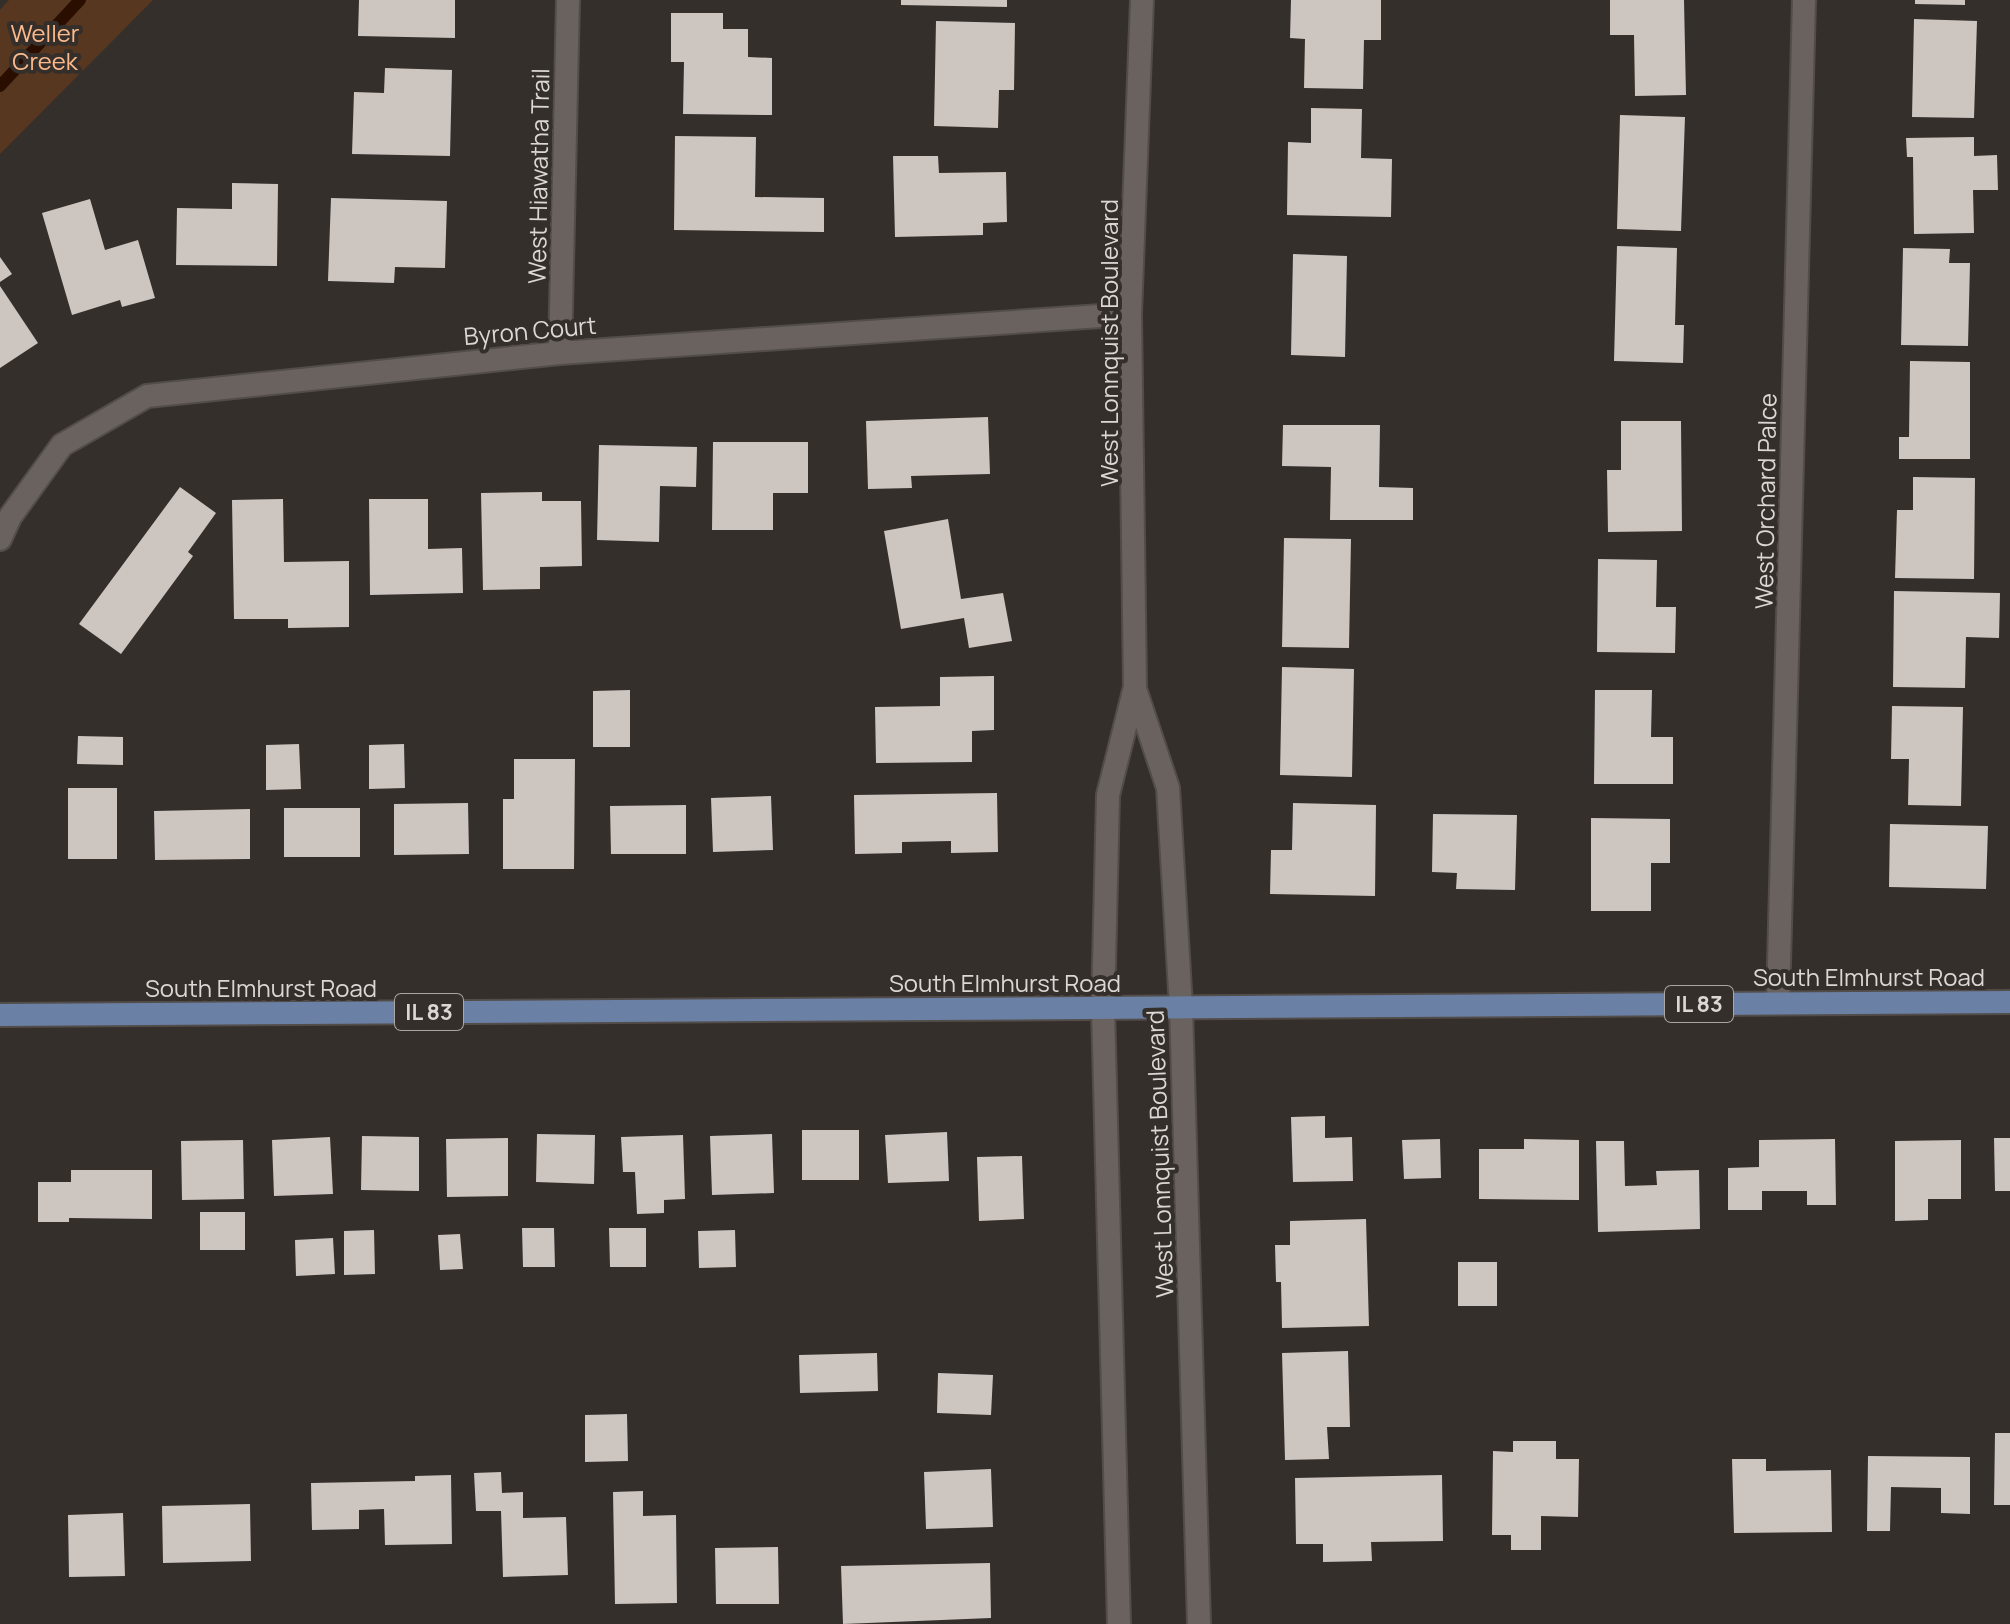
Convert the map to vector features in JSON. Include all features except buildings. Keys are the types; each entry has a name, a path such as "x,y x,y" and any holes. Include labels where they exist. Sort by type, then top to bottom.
{"main road":[{"name":"South Elmhurst Road","path":"0,1015 2010,1002"}],"street":[{"name":"West Hiawatha Trail","path":"560,353 568,0"},
{"name":"West Lonnquist Boulevard","path":"1119,1624 1103,1008 1108,795 1135,687 1130,314 1142,0"},
{"name":"West Orchard Palce","path":"1778,1003 1804,0"},
{"name":"Byron Court","path":"0,539 10,517 62,445 147,396 560,353 1130,314"},
{"name":"West Lonnquist Boulevard","path":"1135,687 1168,788 1181,1007 1199,1624"}],"green space":[{"name":"Weller Creek","path":"9,0 153,0 0,154 0,10"}],"waterway":[{"name":"Weller Creek","path":"0,86 80,0"}]}
